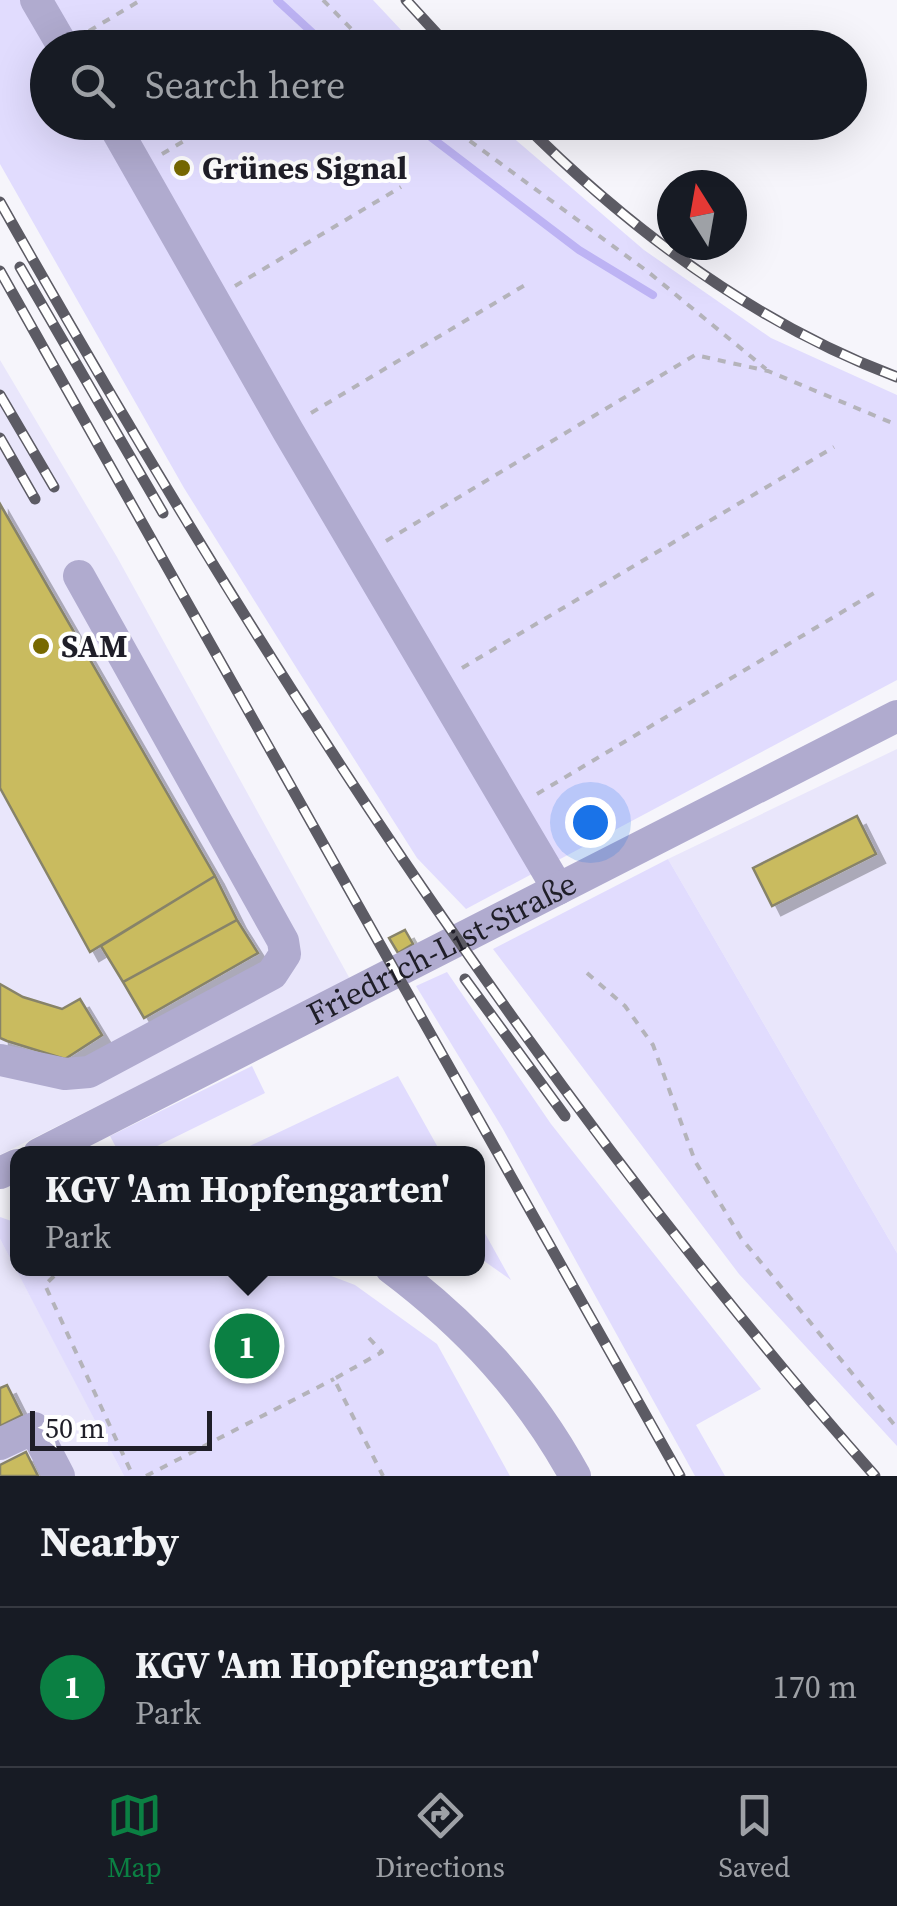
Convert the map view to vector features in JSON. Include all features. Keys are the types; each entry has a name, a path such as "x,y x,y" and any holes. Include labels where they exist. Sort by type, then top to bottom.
{"street":[{"path":"36,0 54,30"},
{"path":"123,140 286,428 558,888"},
{"path":"0,1060 65,1074 90,1072 272,974 286,954 283,941 79,576"},
{"name":"Friedrich-List-Straße","path":"55,1146 897,716"},
{"path":"402,1276 436,1302 492,1357 544,1420 575,1476"},
{"path":"0,1444 34,1428 59,1476"}],"path":[{"path":"91,30 141,0"},
{"path":"322,0 352,30"},
{"path":"140,167 186,140"},
{"path":"469,140 647,271 768,371"},
{"path":"214,298 402,186"},
{"path":"286,428 530,282"},
{"path":"361,556 695,354 768,371 897,425"},
{"path":"437,684 834,447"},
{"path":"512,810 880,590"},
{"path":"587,973 631,1012 653,1045 695,1162 741,1238 897,1428"},
{"path":"54,1276 44,1286 133,1476"},
{"path":"146,1476 382,1352 369,1338"},
{"path":"334,1378 383,1476"}],"shaded area":[{"path":"0,0 373,0 401,30 30,30 30,140 516,140 644,250 771,338 897,395 897,680 466,909 417,858 184,488 0,164"},
{"path":"0,360 117,557 350,979 18,1146 10,1146 0,1155"},
{"path":"897,749 897,1253 668,859"},
{"path":"668,859 897,1253 897,1446 739,1274 493,949"},
{"path":"447,972 551,1124 761,1389 696,1425 725,1476 695,1476 503,1129 416,986"},
{"path":"252,1066 265,1093 157,1146 115,1146 110,1136"},
{"path":"398,1076 437,1146 250,1146"},
{"path":"0,1217 10,1221 10,1258 0,1239"},
{"path":"485,1233 511,1280 485,1262"},
{"path":"0,1239 10,1258 10,1276 20,1276 124,1476 0,1476"},
{"path":"19,1276 331,1276 355,1285 437,1344 510,1476 124,1476"}],"building":[{"name":"SAM","path":"0,504 215,876 90,952 0,788"},
{"path":"857,816 876,854 772,906 753,868"},
{"path":"215,876 237,920 123,982 101,946"},
{"path":"237,920 258,953 144,1018 123,982"},
{"path":"405,930 413,944 398,953 389,938"},
{"path":"0,984 23,997 62,1009 80,999 102,1035 65,1059 0,1038"},
{"path":"7,1385 22,1415 0,1426 0,1388"},
{"path":"26,1452 38,1476 0,1476 0,1465"}],"waterway":[{"path":"277,0 310,30"},
{"path":"435,140 579,250 653,295"}],"railway":[{"path":"406,0 434,30"},
{"path":"540,140 606,200 696,270 793,330 897,377"},
{"path":"0,202 196,536 404,862 630,1176 750,1328 875,1476"},
{"path":"20,267 163,513"},
{"path":"0,271 680,1476"},
{"path":"0,395 54,487"},
{"path":"0,438 35,499"},
{"path":"465,979 565,1116"}],"place":[{"name":"Grünes Signal","path":"182,168"},
{"name":"SAM","path":"41,646"},
{"name":"KGV 'Am Hopfengarten'","path":"247,1346"}]}
